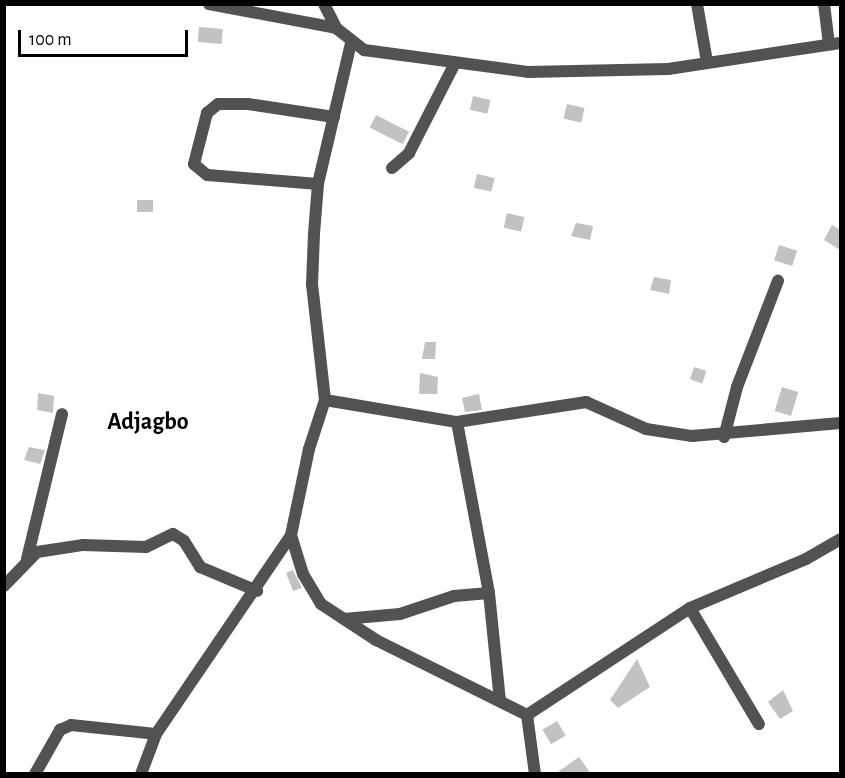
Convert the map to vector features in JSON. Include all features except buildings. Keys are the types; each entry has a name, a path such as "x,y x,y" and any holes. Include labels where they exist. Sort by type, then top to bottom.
{"street":[{"path":"209,4 336,28"},
{"path":"324,4 336,28 351,43 384,55 454,65 573,73 708,62 835,44 824,4"},
{"path":"697,4 708,62"},
{"path":"141,774 156,734 257,591 291,535 309,449 326,400 312,284 318,184 351,43"},
{"path":"393,168 409,153 454,65"},
{"path":"318,184 207,175 194,164 207,113 218,104 248,104 334,117"},
{"path":"724,437 740,378 778,281"},
{"path":"326,400 458,422 586,402 646,429 724,437 840,423"},
{"path":"4,586 27,558 62,414"},
{"path":"458,422 489,593 500,701"},
{"path":"27,558 61,547 153,546 173,534 184,541 200,567 257,591"},
{"path":"291,535 303,574 321,604 344,619 527,715"},
{"path":"527,715 690,608 806,559 840,539"},
{"path":"344,619 400,614 454,596 489,593"},
{"path":"690,608 759,724"},
{"path":"527,715 535,774"},
{"path":"36,774 60,730 71,725 156,734"}],"district":[{"name":"Adjagbo","path":"148,423"}]}
